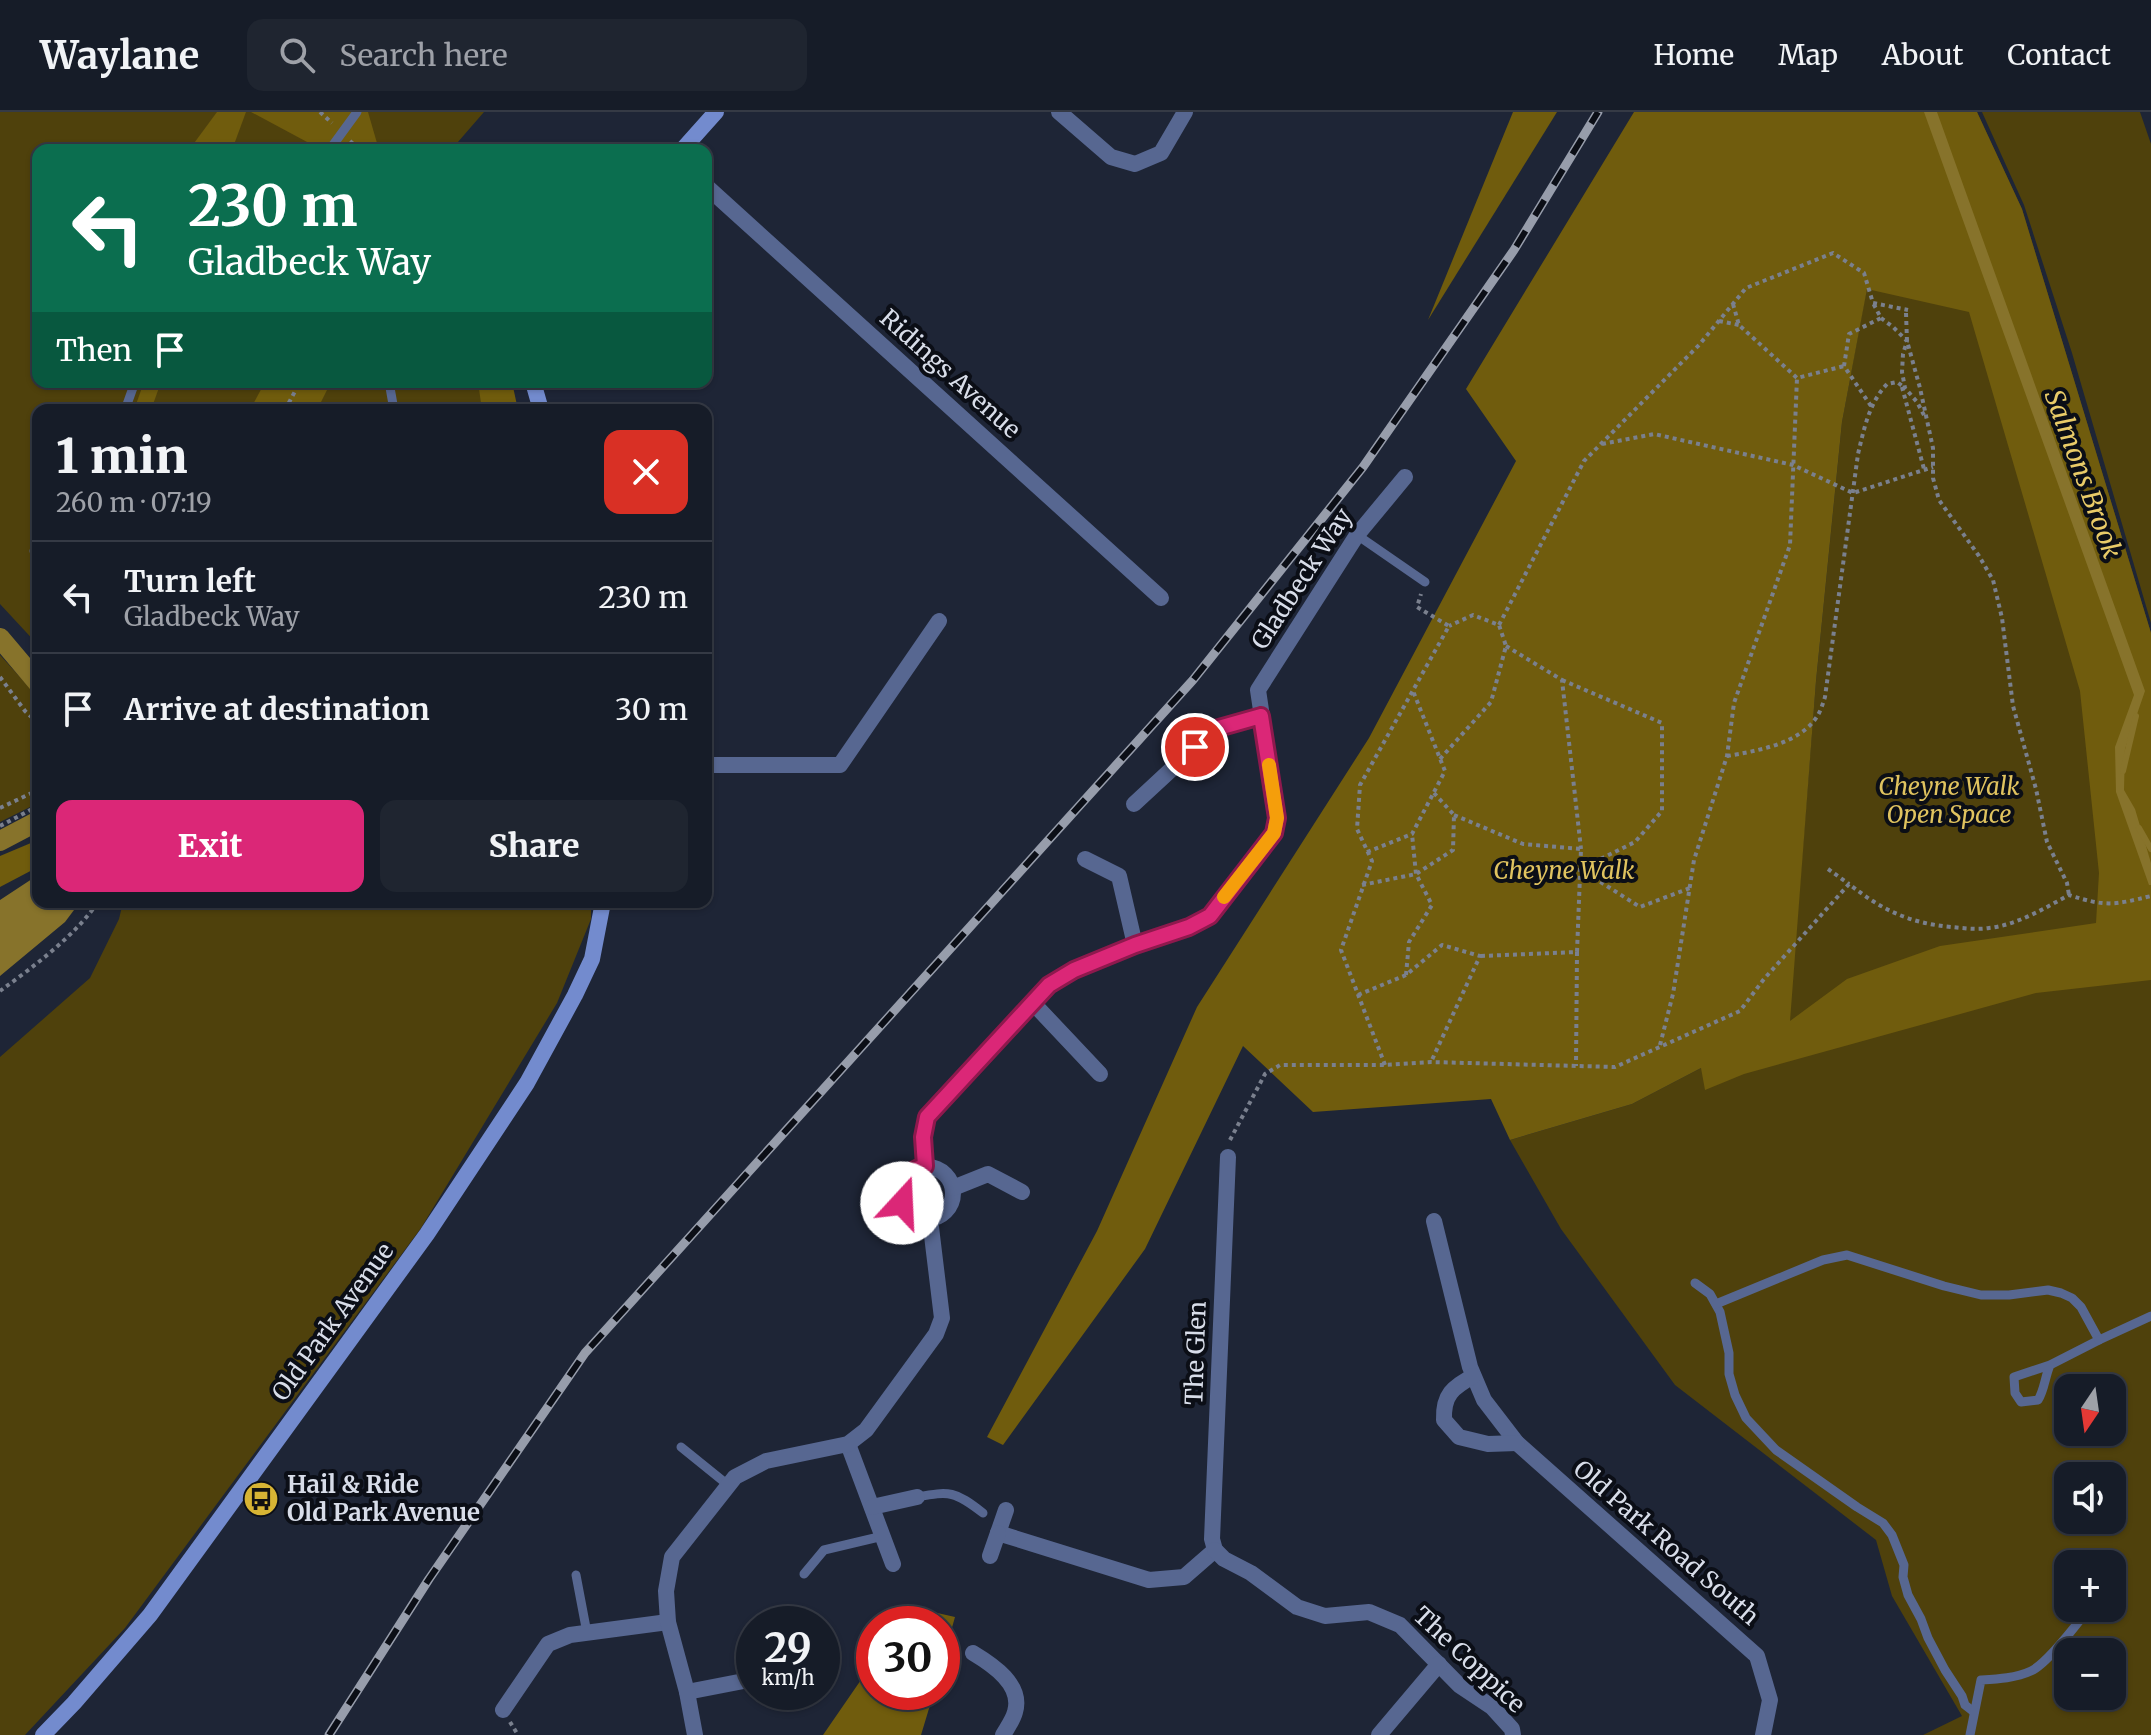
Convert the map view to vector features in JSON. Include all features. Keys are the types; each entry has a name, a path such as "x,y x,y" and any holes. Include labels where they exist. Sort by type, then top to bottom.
{"street":[{"path":"687,144 716,112"},
{"path":"1059,112 1111,157 1135,164 1161,153 1185,112"},
{"name":"Ridings Avenue","path":"712,191 1161,598"},
{"name":"Gladbeck Way","path":"925,1166 923,1137 927,1117 1049,985 1074,970 1189,927 1210,916 1274,833 1277,818 1258,690 1357,535 1405,477"},
{"path":"712,765 840,765 939,621"},
{"path":"1134,804 1215,729 1261,716"},
{"path":"1085,859 1119,876 1135,945"},
{"name":"Old Park Avenue","path":"43,1735 150,1615 427,1234 527,1083 575,995 592,959 602,908"},
{"path":"1033,1003 1100,1074"},
{"name":"The Glen","path":"1215,1550 1212,1539 1228,1157"},
{"path":"925,1166 943,1171 953,1188 949,1208 942,1215 930,1219 920,1219 907,1211 900,1192 908,1174 925,1166"},
{"path":"953,1188 988,1174 1022,1192"},
{"path":"695,1735 668,1622 666,1591 672,1557 735,1477 766,1461 848,1444 866,1430 936,1334 942,1318 930,1219"},
{"name":"Old Park Road South","path":"1434,1221 1473,1376 1484,1400 1517,1443 1757,1656 1770,1700 1763,1735"},
{"path":"1473,1376 1455,1386 1443,1405 1444,1420 1459,1437 1488,1444 1517,1443"},
{"path":"848,1444 893,1564"},
{"path":"872,1507 917,1497"},
{"path":"990,1556 1006,1510"},
{"path":"998,1533 1149,1580 1184,1577 1215,1550"},
{"name":"The Coppice","path":"1215,1550 1297,1607 1325,1616 1369,1612 1400,1625 1459,1685 1492,1707 1512,1729 1513,1735"},
{"path":"503,1710 548,1644 570,1635 668,1622"},
{"path":"973,1653 997,1667 1016,1693 1016,1711 1003,1735"},
{"path":"1379,1735 1439,1664"},
{"path":"687,1692 736,1682"}],"lane":[{"path":"334,144 357,112"},
{"path":"1357,535 1425,582"},
{"path":"1716,1304 1823,1260 1847,1255 1981,1295 2048,1290 2061,1293 2081,1307 2099,1340"},
{"path":"1695,1283 1710,1294 1716,1304 1724,1326 1729,1374 1746,1418 1776,1450 1883,1523 1892,1535 1904,1565 1903,1577 1908,1595 1928,1638 1965,1705 1974,1712"},
{"path":"2050,1365 2038,1400 2021,1402 2015,1393 2014,1377 2050,1365 2151,1316"},
{"path":"681,1447 728,1485"},
{"path":"917,1497 944,1492 966,1500 983,1513"},
{"path":"804,1574 824,1550 883,1536"},
{"path":"576,1575 587,1633"},
{"path":"1970,1735 1981,1680 2035,1670 2079,1622"}],"path":[{"path":"1440,759 1491,702 1506,646 1499,625 1584,461 1699,345 1746,288 1833,253 1864,273 1881,318 1907,341"},
{"path":"1873,303 1907,312 1907,341 1928,422 1933,448 1933,478 1939,500 1993,580 2002,618 2013,706 2047,842 2067,883 2069,895"},
{"path":"1733,304 1739,325"},
{"path":"1871,406 1844,366 1849,334 1881,318"},
{"path":"1719,321 1739,325 1797,378"},
{"path":"1907,341 1903,354 1903,386 1924,469"},
{"path":"1797,378 1844,366"},
{"path":"1660,1046 1673,994 1694,860 1727,756 1734,703 1790,545 1797,378"},
{"path":"1727,756 1774,747 1809,727 1825,697 1858,454 1871,406 1887,384 1897,382 1917,402 1928,422"},
{"path":"1601,444 1654,434 1793,465 1853,493 1933,467"},
{"path":"1417,607 1449,626"},
{"path":"1385,1065 1341,950 1372,861 1357,829 1360,785 1449,626 1473,615 1499,625"},
{"path":"1506,646 1562,680 1662,723 1662,811 1635,842 1580,869"},
{"path":"0,677 32,717"},
{"path":"1562,680 1581,849 1576,1066"},
{"path":"1406,975 1409,942 1432,905 1416,874 1412,834 1445,771 1413,691"},
{"path":"0,808 32,793"},
{"path":"1434,793 1454,815 1523,844 1581,849"},
{"path":"0,826 32,809"},
{"path":"1362,885 1416,874 1453,850 1454,815"},
{"path":"1367,852 1412,834"},
{"path":"1580,869 1640,907 1690,888"},
{"path":"1828,869 1873,903 1917,922 1967,928 1989,928 2007,923 2069,895 2106,905 2151,896"},
{"path":"1228,1157 1229,1142 1265,1074 1280,1065 1431,1062 1615,1067 1740,1011 1764,979 1849,884"},
{"path":"0,991 66,937 93,908"},
{"path":"1358,995 1406,975 1442,945 1480,956 1577,952"},
{"path":"1431,1062 1480,956"}],"green space":[{"path":"0,112 484,112 456,144 32,144 32,388 503,388 513,404 32,404 32,639 0,604"},
{"path":"217,112 246,112 234,144 193,144"},
{"path":"251,112 368,112 377,144 311,144"},
{"path":"1513,112 1557,112 1428,320"},
{"name":"Cheyne Walk","path":"1634,112 1977,112 2022,209 2151,633 2151,980 2036,993 1744,1074 1705,1090 1701,1068 1632,1104 1510,1140 1491,1099 1313,1112 1243,1046 1145,1249 1003,1445 987,1437 1097,1231 1197,1007 1369,738 1516,461 1466,389","holes":["1867,289 1969,312 2080,691 2099,873 2096,923 1940,946 1847,979 1790,1021 1816,681 1842,422"]},
{"name":"Cheyne Walk Open Space","path":"1977,112 2022,209 2151,633 2151,1735 1923,1735 1962,1716 1892,1596 1876,1540 1675,1385 1561,1229 1510,1140 1632,1104 1789,1022 1816,681 1842,422 1888,173"},
{"path":"1982,112 2140,112 2151,144 2151,623 2072,353 2024,205"},
{"path":"142,388 159,388 153,404 136,404"},
{"path":"262,388 328,388 320,404 253,404"},
{"path":"479,388 513,388 517,404 481,404"},
{"path":"0,655 32,690 32,806 0,822"},
{"path":"32,843 32,870 0,887 0,856"},
{"path":"122,908 591,908 591,919 557,1003 421,1228 125,1628 25,1735 0,1735 0,1057 90,978"},
{"path":"856,1687 856,1710 929,1710 921,1735 823,1735"}],"shaded area":[{"path":"1924,112 1937,112 2145,691 2125,749 2124,790 2135,809 2151,863 2151,885 2116,792 2115,747 2134,695"},
{"path":"32,879 32,908 76,908 65,922 0,976 0,900"}],"waterway":[{"path":"0,638 32,676"},
{"name":"Salmons Brook","path":"2123,771 2136,716"},
{"path":"0,841 32,824"},
{"name":"Salmons Brook","path":"2139,828 2151,849"}],"railway":[{"path":"329,1735 429,1579 585,1353 1193,680 1363,467 1514,250 1598,112"}],"slow traffic":[{"path":"1224,897 1274,833 1277,818 1269,765"}],"place":[{"name":"Hail & Ride Old Park Avenue","path":"261,1499"}],"route":[{"path":"902,1203 902,1183 908,1174 925,1166 923,1137 927,1117 1049,985 1074,970 1189,927 1210,916 1274,833 1277,818 1261,716 1215,729 1195,747"}]}
